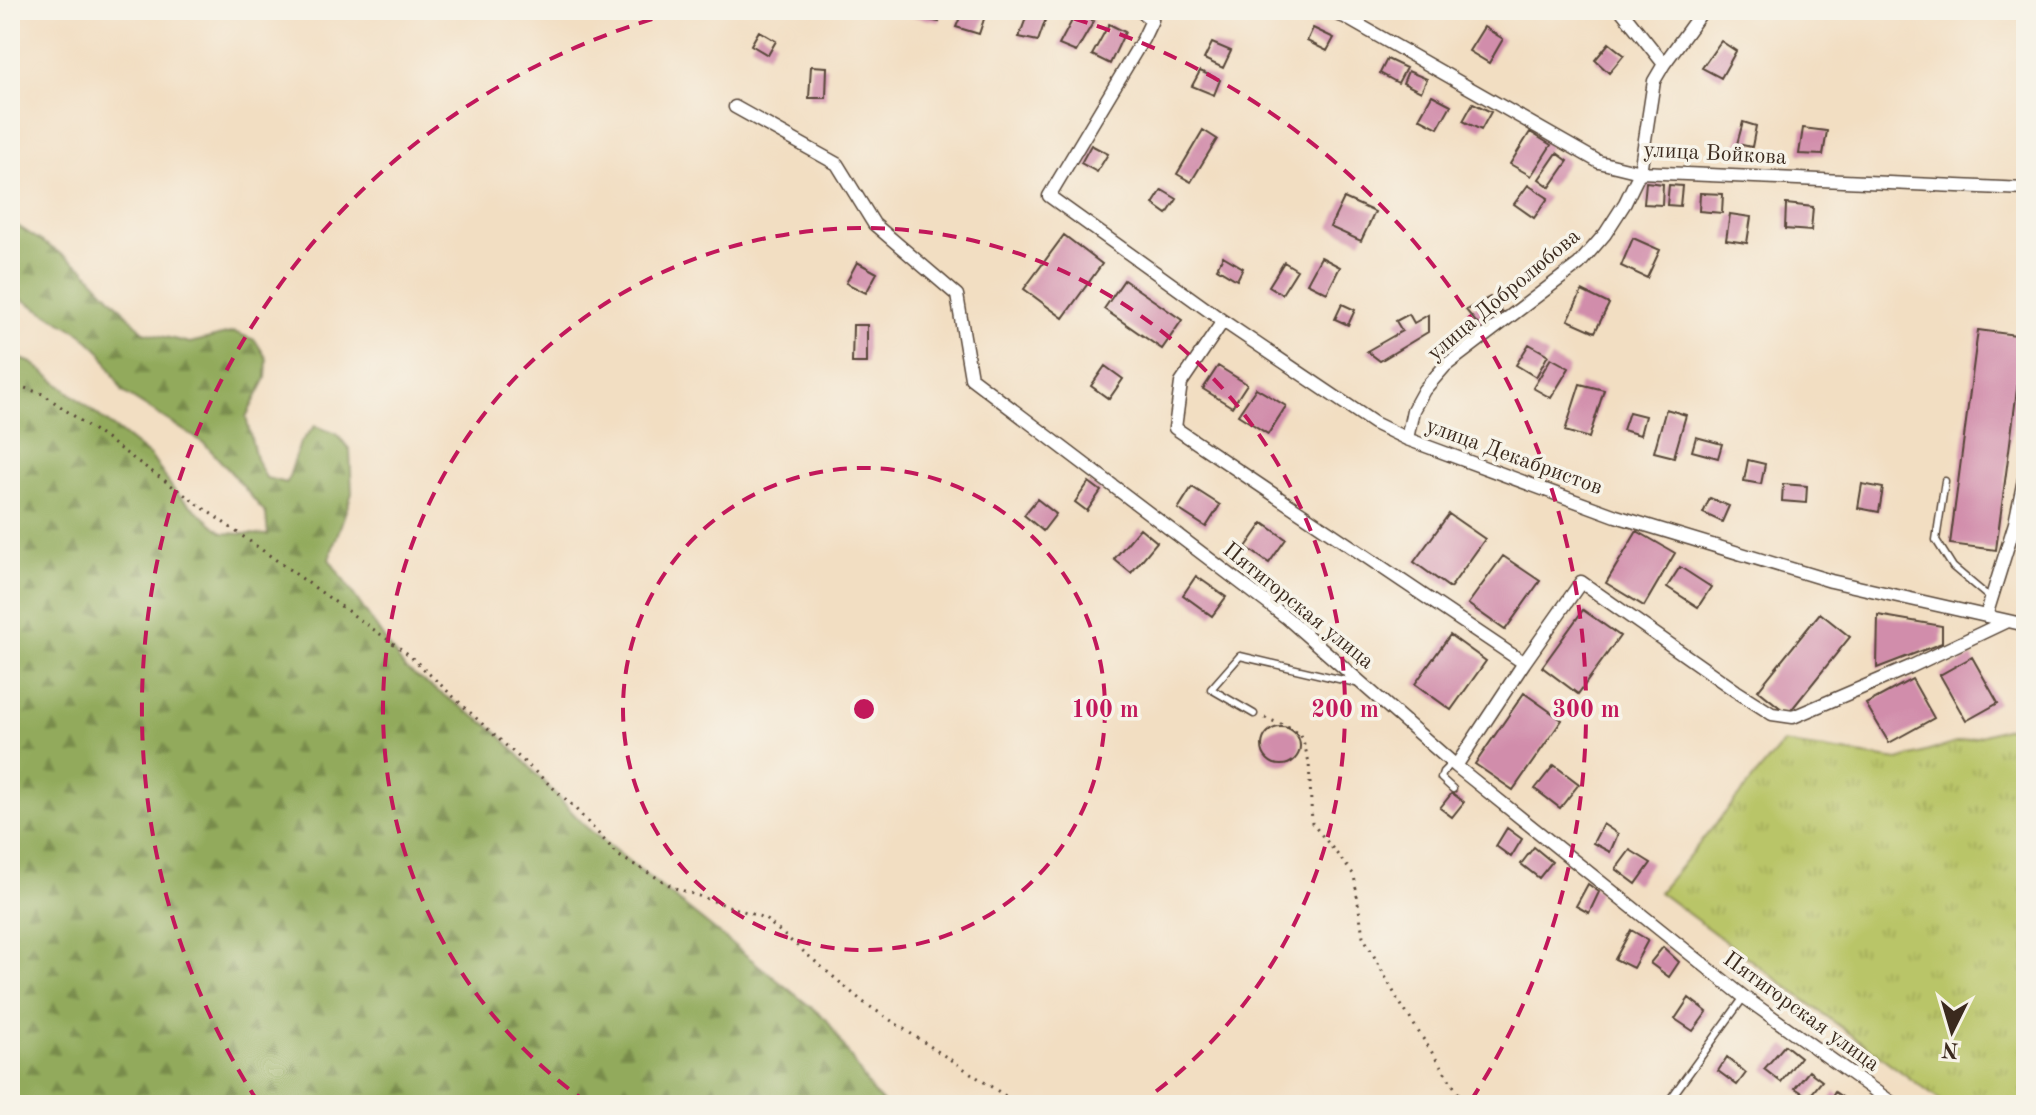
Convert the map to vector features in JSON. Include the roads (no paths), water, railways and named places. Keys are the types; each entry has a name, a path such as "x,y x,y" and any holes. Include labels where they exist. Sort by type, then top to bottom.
{"street":[{"path":"1139,10 1156,15"},
{"name":"улица Войкова","path":"1325,10 1345,17 1599,162 1640,172 2026,189"},
{"path":"1621,10 1664,64"},
{"name":"улица Добролюбова","path":"1407,439 1413,410 1424,390 1445,366 1579,264 1605,234 1640,172 1654,81 1703,10"},
{"name":"улица Декабристов","path":"1156,15 1049,196 1223,321 1374,423 1407,439 1616,516 1831,581 2026,625"},
{"name":"Пятигорская улица","path":"735,107 837,164 874,224 957,295 971,378 1287,618 1454,764 1744,997 1895,1105"},
{"path":"1223,321 1181,383 1175,428 1524,663"},
{"path":"1986,616 2020,525 2026,470"},
{"path":"1454,764 1581,582 1772,714 1793,717 2007,621"}],"lane":[{"path":"1945,481 1936,540 1953,567 1991,599"},
{"path":"1254,714 1211,689 1240,656 1363,685"},
{"path":"1453,789 1441,778 1443,772 1454,764"},
{"path":"1666,1105 1744,997"}]}
